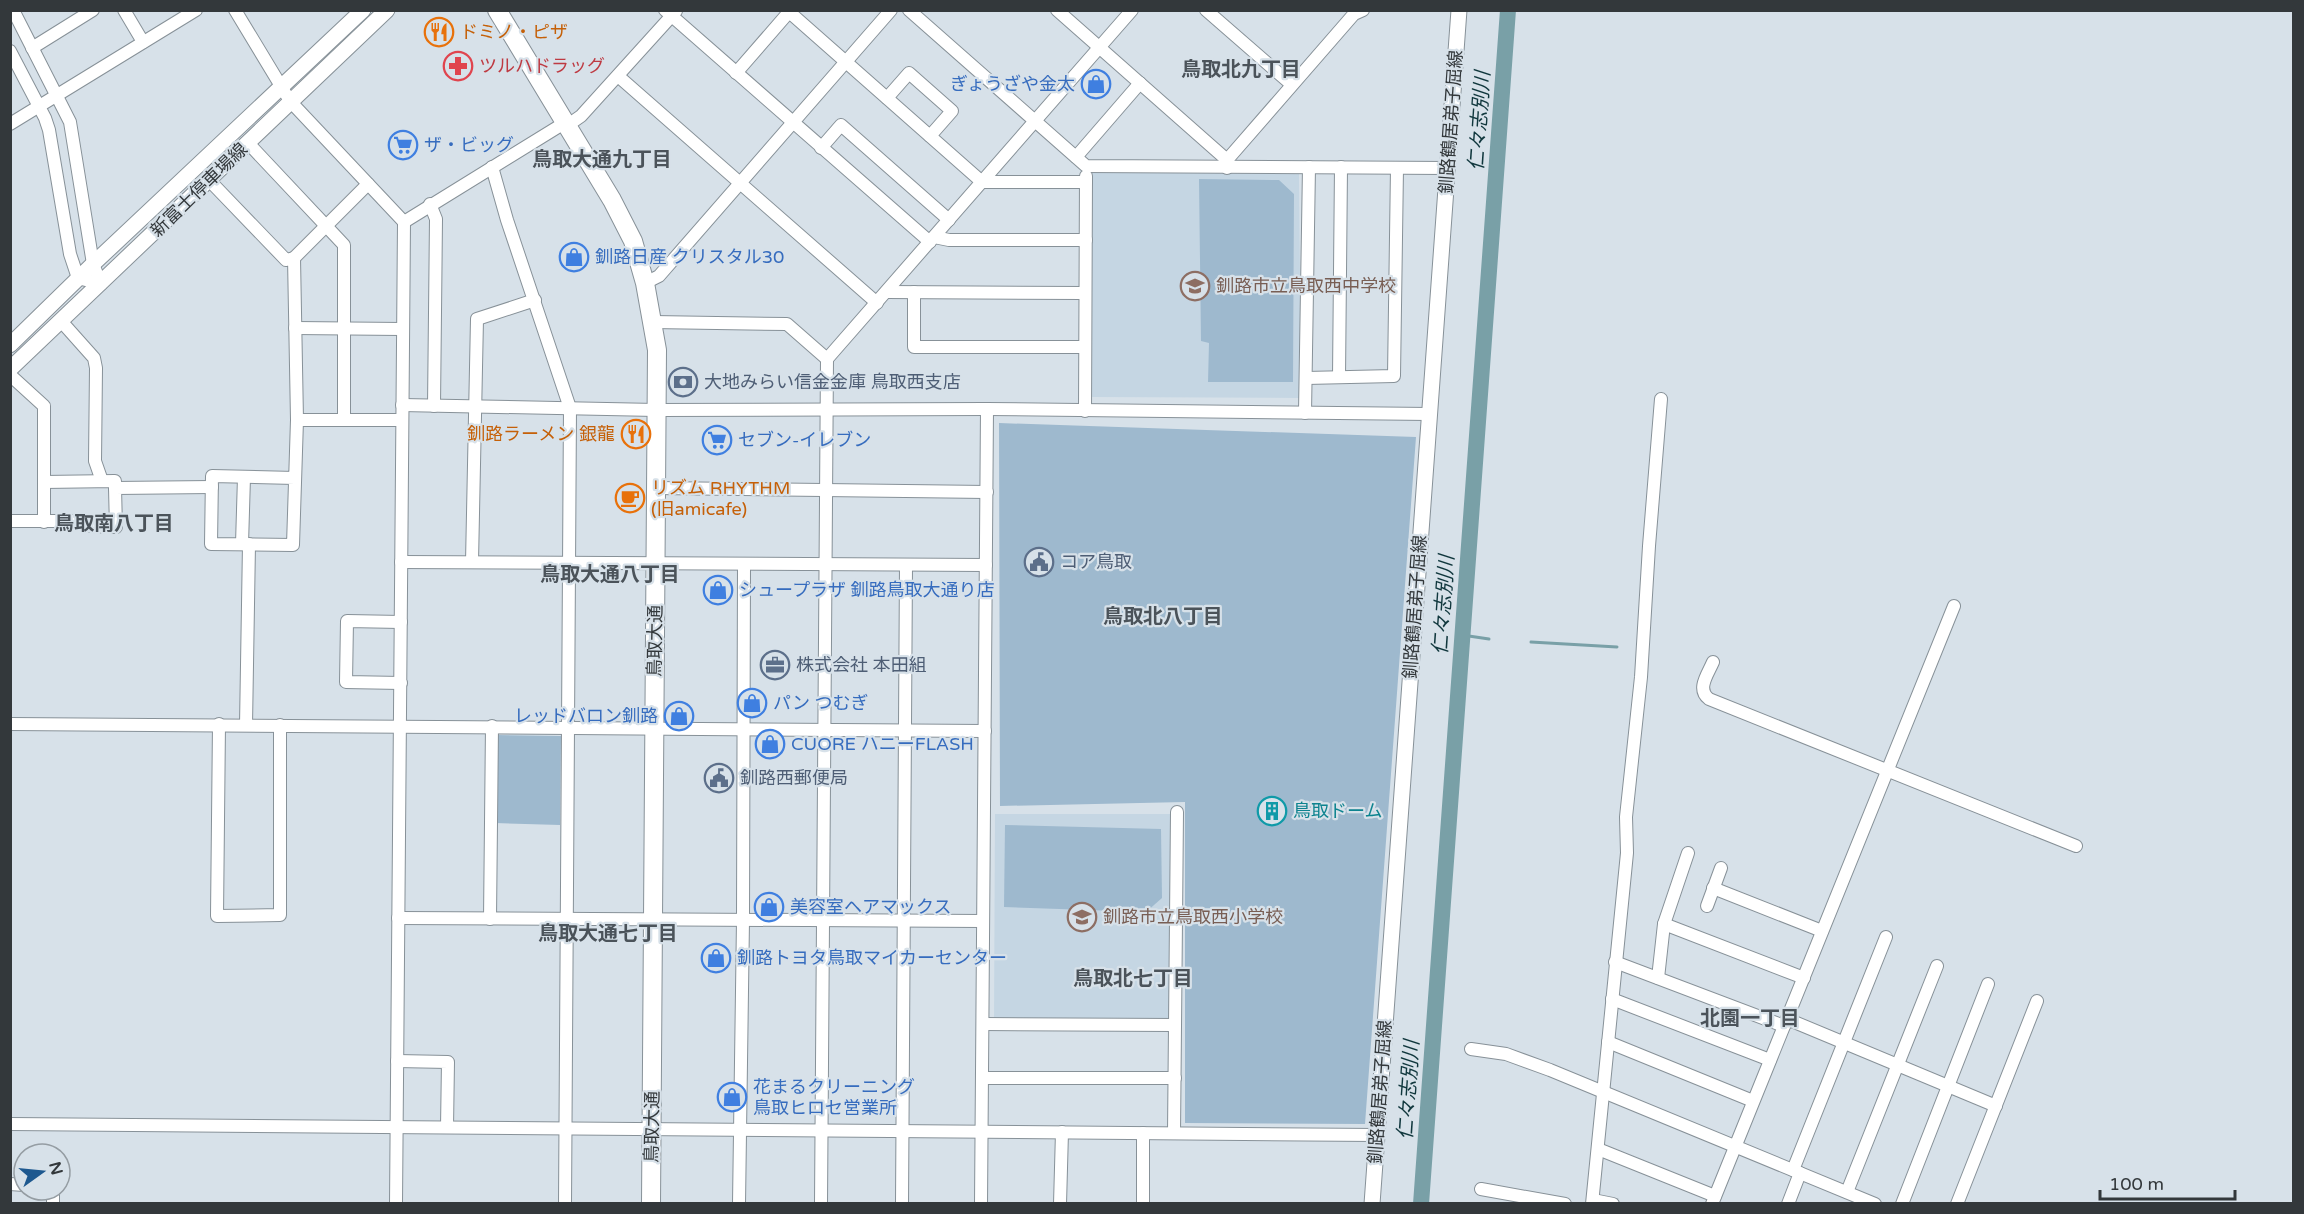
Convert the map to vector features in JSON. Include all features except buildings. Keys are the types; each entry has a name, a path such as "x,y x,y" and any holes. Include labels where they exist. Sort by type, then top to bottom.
{"highway":[{"name":"鳥取大通","path":"497,10 567,123 618,210 633,241 645,282 657,350 651,1203"}],"main road":[{"name":"新富士停車場線","path":"10,345 363,10"},
{"name":"新富士停車場線","path":"10,369 387,10"},
{"name":"釧路鶴居弟子屈線","path":"1372,1203 1459,10"}],"street":[{"path":"13,10 70,122 93,264 101,284"},
{"path":"32,48 93,10"},
{"path":"124,10 143,42"},
{"path":"10,124 196,10"},
{"path":"235,10 290,101 404,222 396,1203"},
{"path":"645,282 659,276 891,10"},
{"path":"909,10 1081,161 1086,182 1085,411"},
{"path":"1057,10 1227,164"},
{"path":"821,1203 827,359 1132,10"},
{"path":"1206,10 1291,84"},
{"path":"736,73 788,11 982,182 1086,182"},
{"path":"404,222 430,204 581,116 618,76 671,12 821,148 932,239 1086,240"},
{"path":"1227,164 1291,84 1356,12"},
{"path":"10,51 45,118 52,143 70,254 78,278 101,284"},
{"path":"887,98 909,73 952,111 930,136"},
{"path":"618,76 877,303"},
{"path":"1081,161 1140,83"},
{"path":"821,148 841,125 949,220"},
{"path":"248,143 344,245 344,420"},
{"path":"1081,161 1448,168"},
{"path":"492,167 570,408 565,1203"},
{"path":"1305,413 1309,167"},
{"path":"1339,377 1341,167"},
{"path":"1306,378 1394,376 1396,168"},
{"path":"209,180 286,260 294,258 368,184"},
{"path":"430,204 436,219 434,406"},
{"path":"294,258 297,420 294,545 211,544 212,477 295,478"},
{"path":"887,292 1085,293"},
{"path":"914,292 914,347 1084,347"},
{"path":"472,562 477,319 535,300"},
{"path":"61,321 94,358 96,368 95,461 102,481"},
{"path":"653,322 787,324 827,359"},
{"path":"296,328 402,329"},
{"path":"10,375 44,406 44,522"},
{"path":"1613,1203 1593,1202 1627,853 1626,817 1641,677 1648,546 1661,399"},
{"path":"402,405 656,410 987,409 1429,414"},
{"path":"981,1203 987,409"},
{"path":"297,420 402,420"},
{"path":"243,477 246,725"},
{"path":"10,521 90,521 91,526 116,527 115,481 44,482"},
{"path":"115,488 212,487"},
{"path":"656,488 987,492"},
{"path":"401,562 986,565"},
{"path":"739,1203 744,565"},
{"path":"902,1203 906,565"},
{"path":"1598,1149 1714,1200 1954,606"},
{"path":"401,622 347,621 346,682 401,683"},
{"path":"1713,662 1702,690 1704,696 1709,699 2076,846"},
{"path":"10,724 824,728 985,731"},
{"path":"219,724 217,916 280,915 280,725"},
{"path":"490,919 492,726"},
{"path":"1174,1133 1178,812"},
{"path":"1658,978 1664,924 1688,853"},
{"path":"1707,906 1721,868"},
{"path":"1713,888 1822,931"},
{"path":"398,918 983,921"},
{"path":"1664,924 1804,978"},
{"path":"1788,1203 1796,1172 1886,937"},
{"path":"1615,962 1844,1042 1996,1106"},
{"path":"1847,1192 1937,966"},
{"path":"1902,1203 1988,984"},
{"path":"1612,999 1770,1060"},
{"path":"1957,1203 2037,1001"},
{"path":"983,1024 1175,1025"},
{"path":"1608,1042 1753,1101"},
{"path":"1471,1049 1506,1054 1875,1203"},
{"path":"397,1061 448,1062 447,1127"},
{"path":"982,1078 1175,1078"},
{"path":"10,1124 1377,1135"},
{"path":"1060,1203 1062,1132"},
{"path":"1143,1133 1143,1203"},
{"path":"1481,1189 1565,1203"}],"shaded area":[{"name":"釧路市立鳥取西中学校","path":"1091,172 1299,174 1301,398 1090,397"},
{"path":"1199,179 1279,180 1294,194 1293,382 1208,382 1209,343 1201,341"},
{"path":"999,423 1416,437 1365,1124 1185,1123 1185,802 1000,806"},
{"path":"496,735 561,736 560,825 495,823"},
{"name":"釧路市立鳥取西小学校","path":"995,814 1171,814 1170,1020 994,1023"},
{"path":"1005,825 1161,829 1162,898 1146,912 1004,907"}],"waterway":[{"name":"仁々志別川","path":"1421,1204 1508,10"},
{"path":"1462,635 1489,639"},
{"path":"1531,642 1617,647"}],"place":[{"name":"ドミノ・ピザ","path":"439,32"},
{"name":"ツルハドラッグ","path":"458,66"},
{"name":"ぎょうざや金太","path":"1096,84"},
{"name":"ザ・ビッグ","path":"403,145"},
{"name":"釧路日産 クリスタル30","path":"574,257"},
{"name":"釧路市立鳥取西中学校","path":"1195,286"},
{"name":"大地みらい信金金庫 鳥取西支店","path":"683,382"},
{"name":"釧路ラーメン 銀龍","path":"636,434"},
{"name":"セブン-イレブン","path":"717,440"},
{"name":"リズム RHYTHM (旧amicafe)","path":"630,498"},
{"name":"コア鳥取","path":"1039,562"},
{"name":"シュープラザ 釧路鳥取大通り店","path":"718,590"},
{"name":"株式会社 本田組","path":"775,665"},
{"name":"パン つむぎ","path":"752,703"},
{"name":"レッドバロン釧路","path":"679,716"},
{"name":"CUORE ハニーFLASH","path":"770,744"},
{"name":"釧路西郵便局","path":"719,778"},
{"name":"鳥取ドーム","path":"1272,811"},
{"name":"美容室ヘアマックス","path":"769,907"},
{"name":"釧路市立鳥取西小学校","path":"1082,917"},
{"name":"釧路トヨタ鳥取マイカーセンター","path":"716,958"},
{"name":"花まるクリーニング 鳥取ヒロセ営業所","path":"732,1097"}],"district":[{"name":"鳥取北九丁目","path":"1241,69"},
{"name":"鳥取大通九丁目","path":"602,159"},
{"name":"鳥取南八丁目","path":"114,523"},
{"name":"鳥取大通八丁目","path":"610,574"},
{"name":"鳥取北八丁目","path":"1163,616"},
{"name":"鳥取大通七丁目","path":"608,933"},
{"name":"鳥取北七丁目","path":"1133,978"},
{"name":"北園一丁目","path":"1750,1018"}]}
